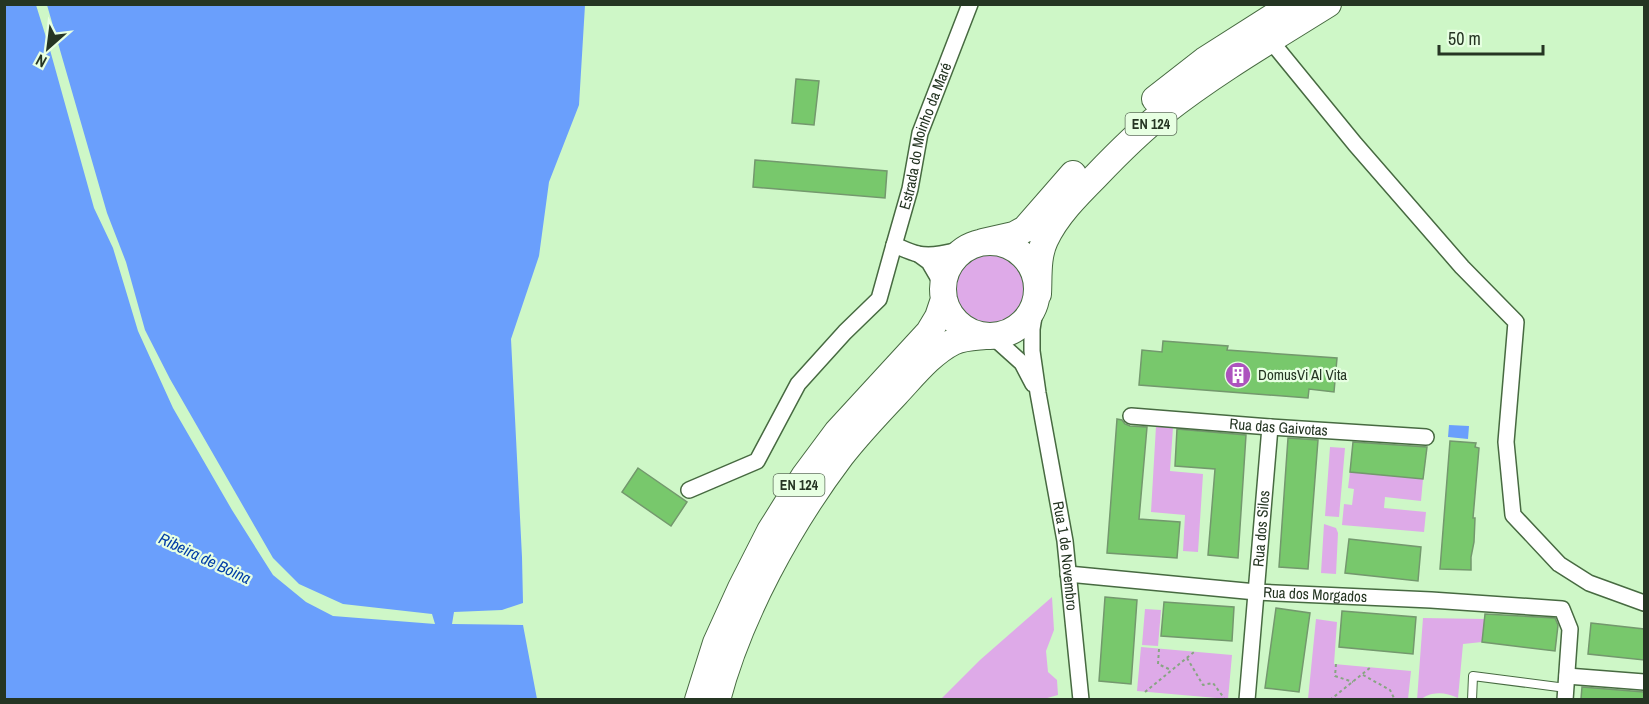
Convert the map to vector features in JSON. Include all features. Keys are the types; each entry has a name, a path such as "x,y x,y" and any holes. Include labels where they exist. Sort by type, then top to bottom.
{"main road":[{"name":"EN 124","path":"698,699 716,643 770,531 805,475 837,432 929,332 938,317 946,270 955,257 975,245 1014,235 1025,229 1097,149 1142,109 1205,60 1293,4"},
{"name":"EN 124","path":"717,699 750,609 785,541 841,456 864,428 936,353 952,342 1007,334 1029,317 1037,299 1040,256 1052,227 1076,196 1118,153 1163,113 1230,65 1328,4"},
{"path":"975,245 997,242 1023,255 1032,266 1037,280 1037,299"},
{"path":"943,292 949,313 958,324 971,332 989,337"}],"street":[{"name":"Estrada do Moinho da Maré","path":"689,490 757,461 798,384 845,332 879,299 910,189 920,133 970,4"},
{"path":"1270,40 1355,144 1462,267 1516,322 1506,442 1513,515 1560,564 1589,583 1644,603"},
{"path":"894,245 918,254 929,262 943,292"},
{"path":"918,254 946,253 975,245"},
{"path":"1037,299 1032,329 1032,351 1038,393"},
{"path":"989,337 1022,363 1038,393"},
{"name":"Rua 1 de Novembro","path":"1038,393 1065,541 1081,699"},
{"name":"Rua das Gaivotas","path":"1131,416 1426,437"},
{"name":"Rua dos Silos","path":"1247,699 1270,427"},
{"name":"Rua dos Morgados","path":"1068,574 1256,591 1562,609 1570,629 1566,688"},
{"path":"1566,688 1644,682"}],"lane":[{"path":"1472,699 1473,676 1566,688"}],"path":[{"path":"1159,649 1158,664 1171,670"},
{"path":"1145,692 1194,652"},
{"path":"1187,658 1203,685 1213,683 1224,698"},
{"path":"1336,664 1335,676 1353,682"},
{"path":"1330,699 1371,667"},
{"path":"1362,675 1390,690 1395,699"}],"shaded area":[{"path":"985,248 999,248 1013,254 1024,265 1030,279 1027,301 1019,313 999,324 985,324 971,318 960,307 954,293 954,279 960,265 971,254"},
{"path":"1156,426 1173,427 1170,471 1203,474 1198,552 1183,551 1185,515 1151,512"},
{"path":"1330,447 1345,448 1339,517 1325,516"},
{"path":"1350,472 1423,479 1421,501 1385,497 1384,508 1426,512 1424,532 1342,525 1344,504 1352,505 1354,489 1348,488"},
{"path":"1324,524 1336,528 1338,533 1336,574 1321,573"},
{"path":"1052,597 1054,630 1046,651 1048,672 1057,680 1058,695 1040,700 941,699 980,660"},
{"path":"1145,609 1161,610 1158,646 1142,645"},
{"path":"1423,618 1485,619 1482,642 1463,644 1458,698 1439,693 1417,700"},
{"path":"1316,619 1337,622 1334,664 1411,671 1408,699 1308,699"},
{"path":"1141,647 1232,655 1228,699 1137,691"}],"water":[{"name":"Ribeira de Boina","path":"4,5 36,5 94,208 113,248 138,331 173,408 273,575 306,602 333,616 435,624 432,614 343,604 299,584 273,558 170,379 145,330 126,262 107,213 47,5 585,5 579,105 549,182 539,256 511,339 523,603 502,610 454,612 452,624 523,625 537,699 5,699"},
{"path":"1449,425 1469,426 1468,439 1448,437"}],"building":[{"path":"796,79 819,81 814,125 792,123"},
{"path":"755,160 887,171 885,198 753,187"},
{"name":"DomusVi Al Vita","path":"1163,341 1228,346 1227,350 1337,358 1334,392 1309,389 1308,398 1139,385 1142,350 1162,352"},
{"path":"1117,419 1130,426 1147,427 1139,519 1180,522 1177,558 1107,553"},
{"path":"1177,429 1246,435 1238,558 1208,555 1215,469 1175,466"},
{"path":"1288,438 1318,440 1308,569 1279,567"},
{"path":"1450,441 1476,443 1475,447 1479,448 1471,570 1440,569"},
{"path":"1353,442 1427,447 1423,479 1350,472"},
{"path":"638,468 687,502 671,526 622,492"},
{"path":"1349,539 1421,547 1418,581 1345,573"},
{"path":"1105,597 1137,600 1131,684 1099,681"},
{"path":"1164,602 1234,607 1232,641 1161,636"},
{"path":"1276,608 1310,613 1299,692 1265,688"},
{"path":"1342,611 1416,617 1413,654 1339,647"},
{"path":"1485,614 1555,618 1558,625 1555,651 1482,642"},
{"path":"1591,623 1644,629 1644,660 1588,654"},
{"path":"1582,687 1644,692 1644,699 1581,699"}],"place":[{"name":"DomusVi Al Vita","path":"1238,375"}]}
